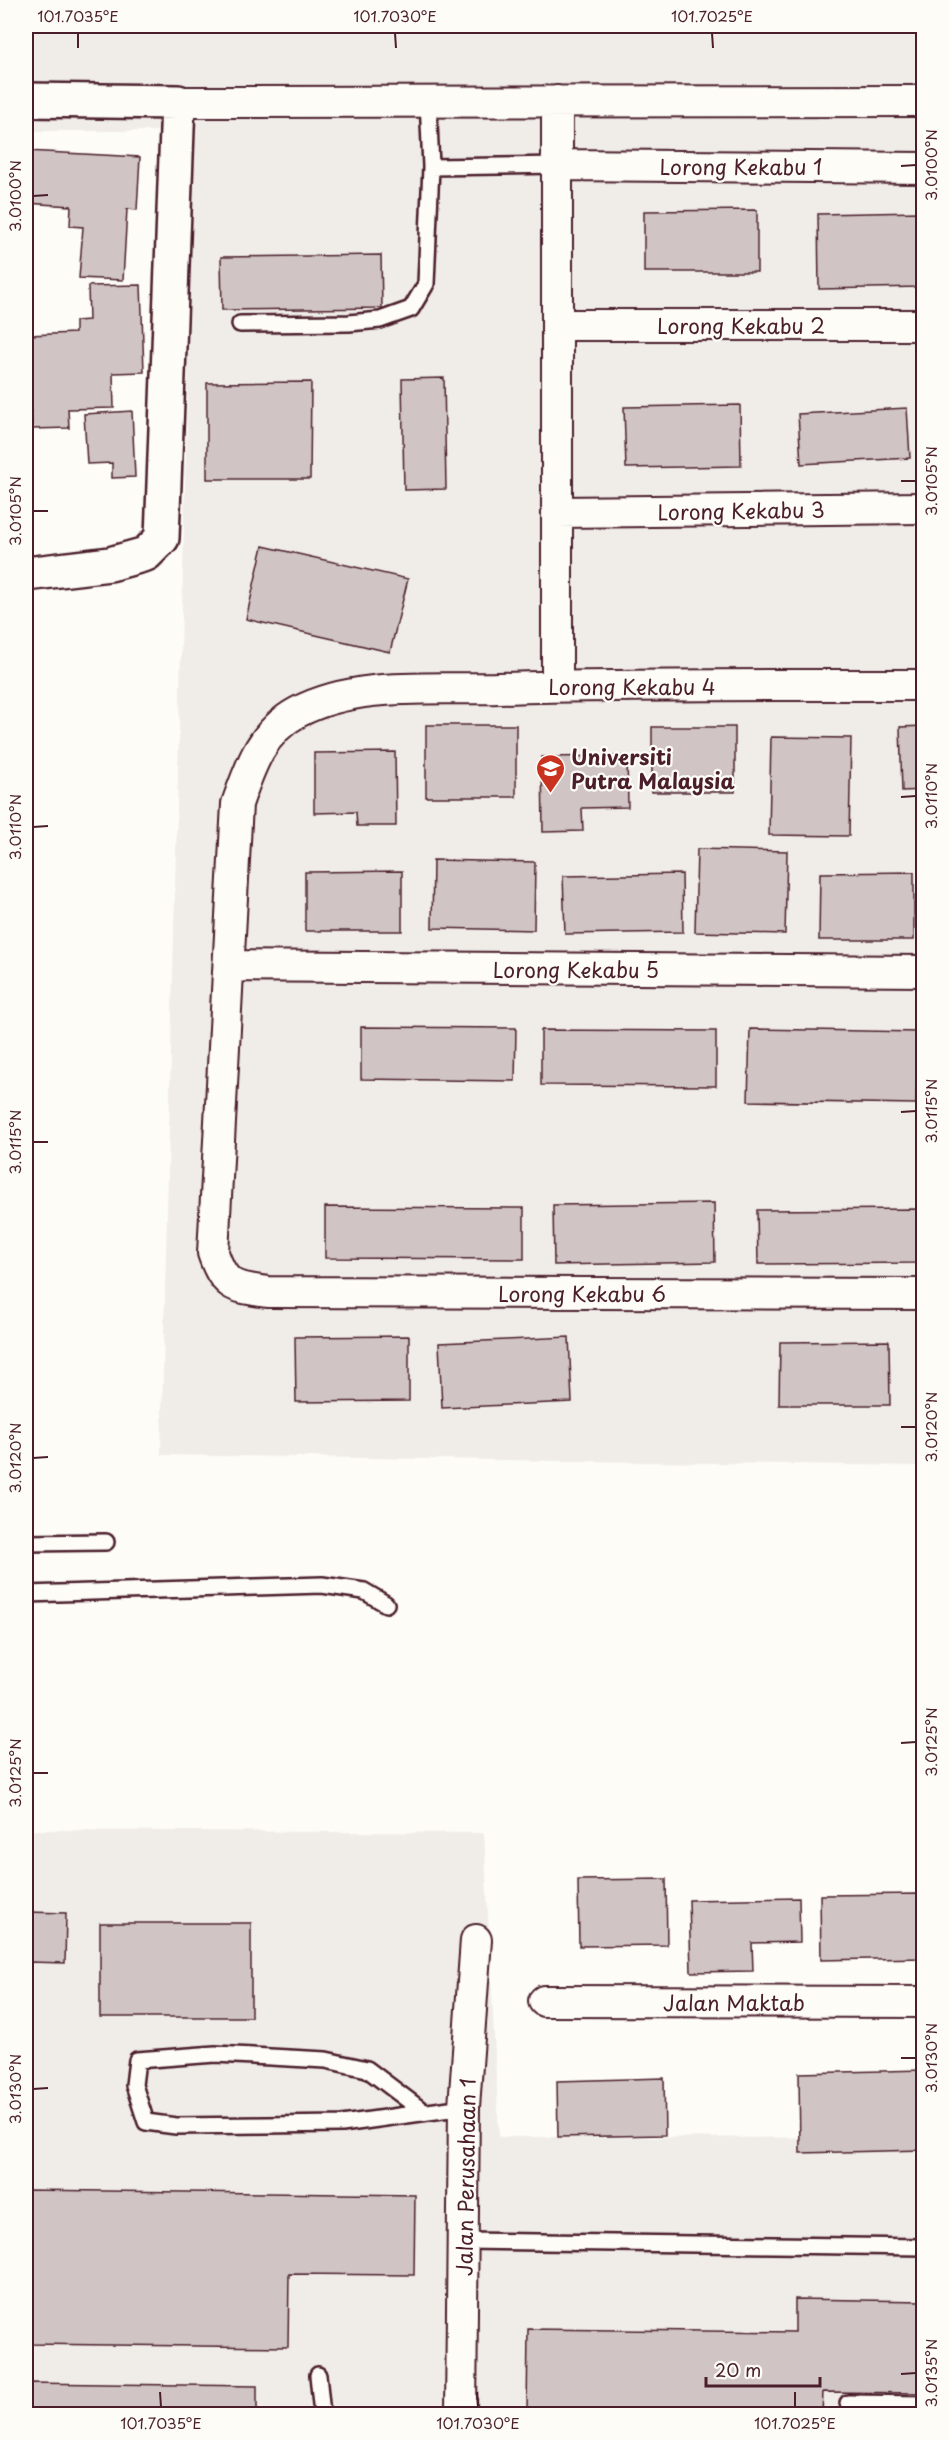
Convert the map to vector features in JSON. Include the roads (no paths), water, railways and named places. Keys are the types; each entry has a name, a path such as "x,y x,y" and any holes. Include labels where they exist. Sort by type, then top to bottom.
{"street":[{"path":"26,100 178,102 924,100"},
{"path":"557,100 559,165 557,686"},
{"path":"26,574 110,564 146,554 162,538 178,102"},
{"name":"Lorong Kekabu 1","path":"559,165 924,168"},
{"name":"Lorong Kekabu 2","path":"558,325 924,325"},
{"name":"Lorong Kekabu 3","path":"558,512 924,508"},
{"name":"Lorong Kekabu 4","path":"241,1288 221,1276 213,1253 237,804 251,765 264,739 296,713 340,695 392,691 557,686 924,685"},
{"name":"Lorong Kekabu 5","path":"229,966 924,971"},
{"name":"Lorong Kekabu 6","path":"241,1288 280,1293 924,1294"},
{"name":"Jalan Perusahaan 1","path":"461,2415 465,2241 464,2106 476,1940"},
{"name":"Jalan Maktab","path":"544,2001 924,2002"}],"lane":[{"path":"240,324 360,322 380,320 411,309 426,284 431,167 429,100"},
{"path":"431,167 502,168 559,165"},
{"path":"26,1543 106,1542"},
{"path":"26,1594 322,1585 364,1591 386,1605"},
{"path":"424,2112 367,2069 326,2060 215,2054 137,2060 134,2085 146,2122 176,2126 342,2124 424,2112 464,2106"},
{"path":"465,2241 924,2247"},
{"path":"318,2375 322,2415"},
{"path":"848,2403 924,2404"}],"place":[{"name":"Universiti Putra Malaysia","path":"550,794"}]}
